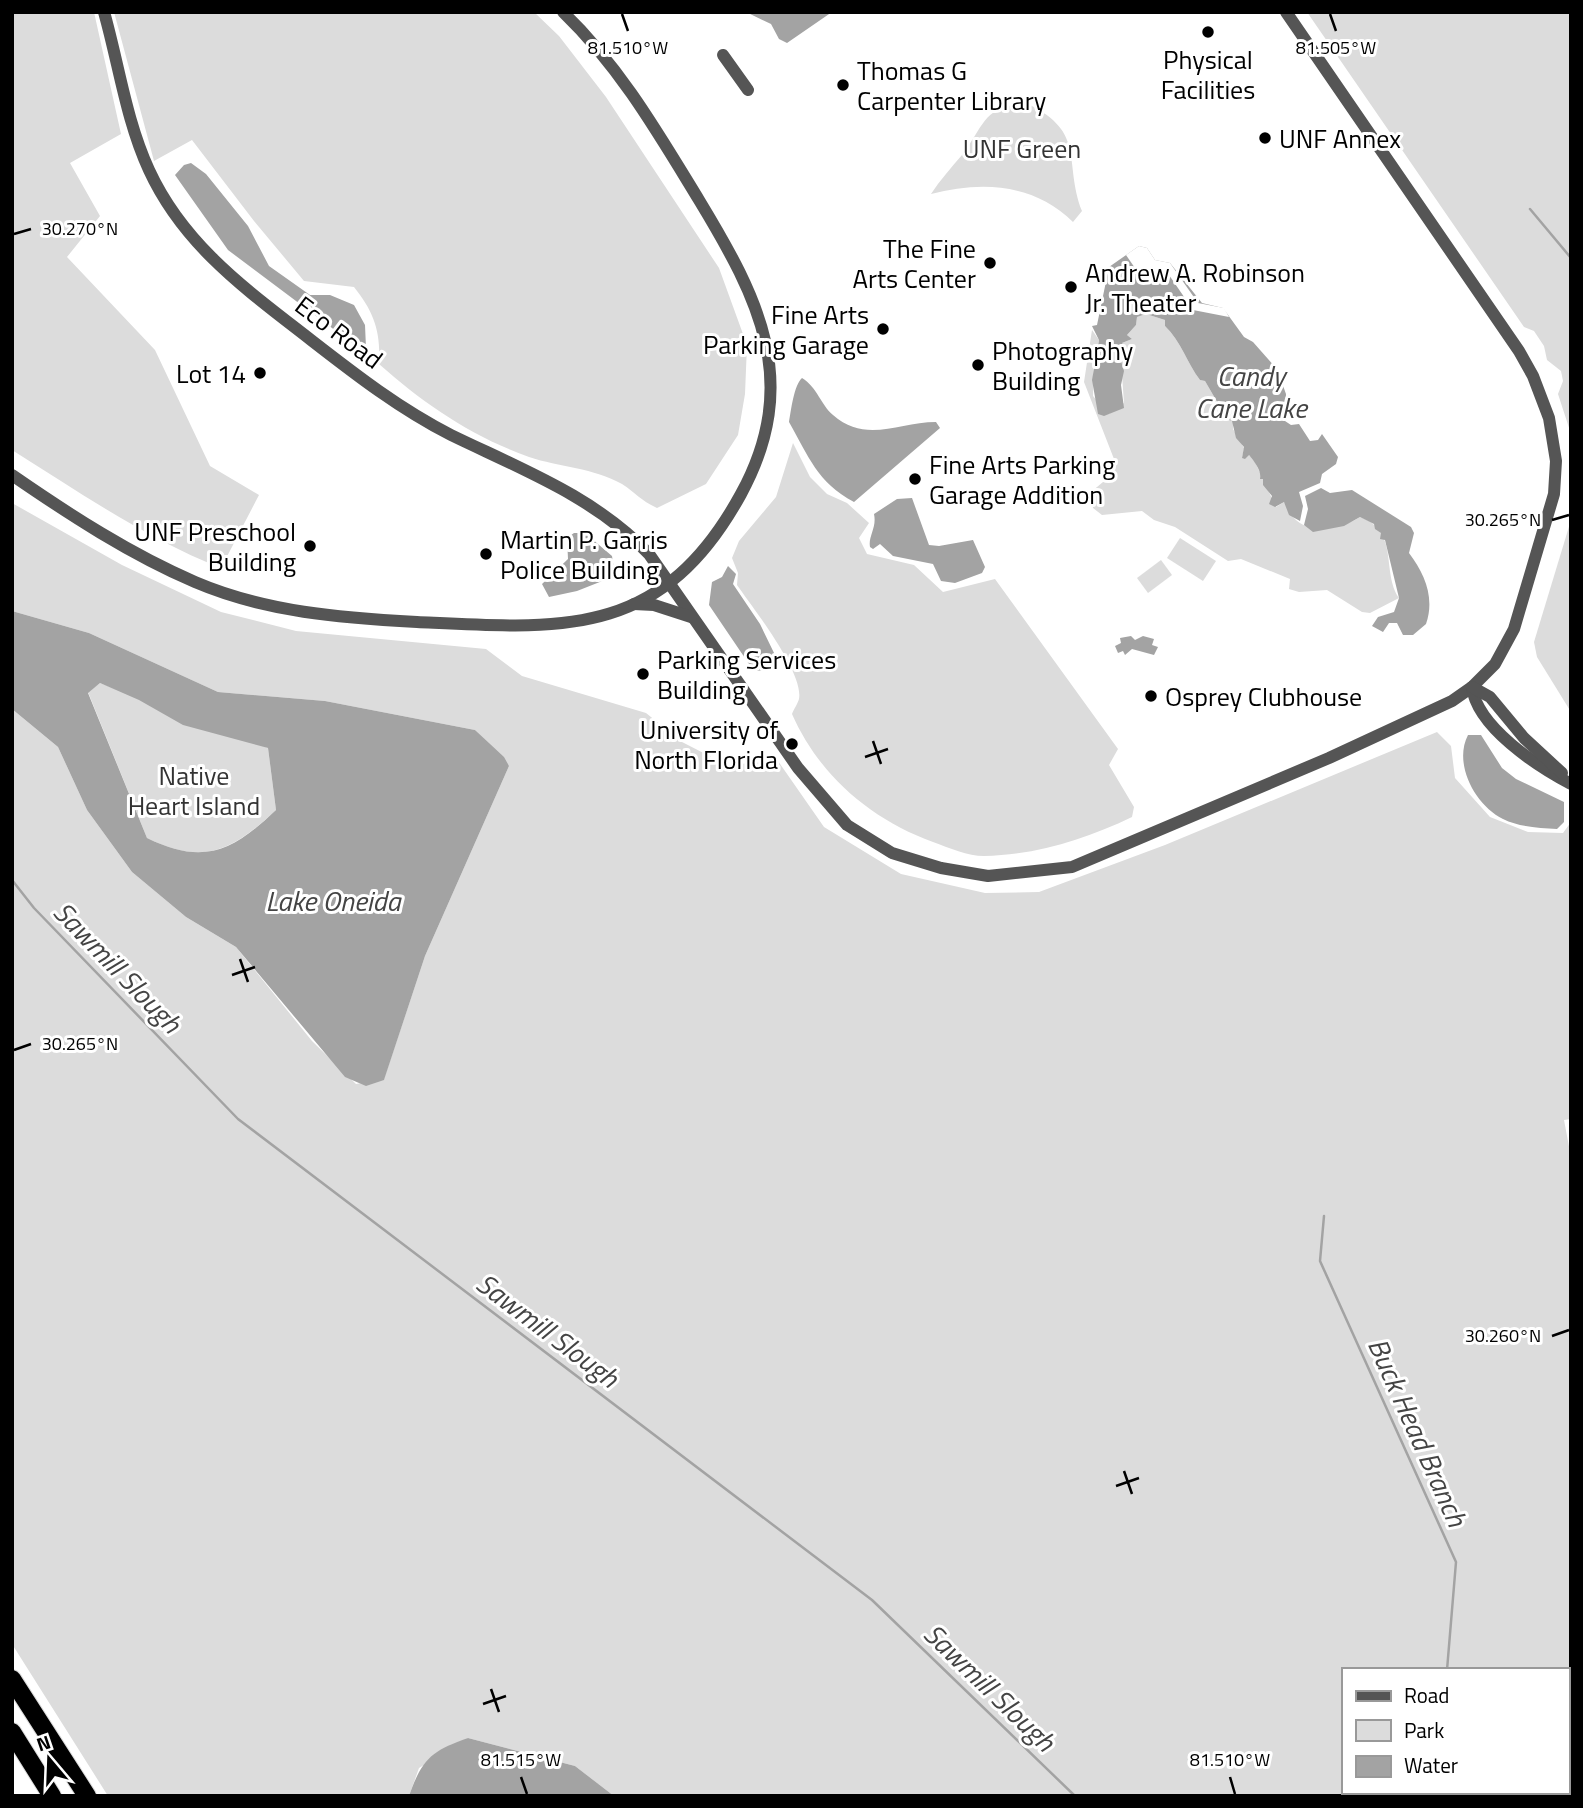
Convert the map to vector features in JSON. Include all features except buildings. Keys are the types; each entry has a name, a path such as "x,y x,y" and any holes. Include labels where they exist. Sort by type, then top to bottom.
{"highway":[{"path":"12,1679 86,1796"},
{"path":"12,1732 52,1796"},
{"path":"12,1755 38,1796"}],"street":[{"name":"Eco Road","path":"104,12 130,121 150,171 183,227 218,267 399,407 571,494 616,523 649,554 798,768 847,825 892,853 941,868 988,876 1072,867 1329,758 1452,701 1472,687 1495,664 1514,629 1551,510 1555,474 1549,418 1533,376 1519,351 1286,12"},
{"path":"12,483 132,551 198,583 295,611 361,619 530,628 581,622 634,604 668,583 708,548 749,478 765,432 770,397 768,356 756,306 736,262 631,88 563,12"},
{"path":"723,55 748,90"},
{"path":"12,475 61,509"},
{"path":"634,604 654,605 692,618"},
{"path":"1472,687 1490,697 1524,738 1571,783"}],"green space":[{"path":"12,12 94,12 121,134 70,163 100,216 67,257 155,350 210,466 259,495 221,568 140,529 12,450"},
{"path":"114,12 534,12 559,36 606,97 719,268 747,345 745,394 738,435 706,484 657,508 611,479 508,449 449,418 413,392 379,364 379,342 375,323 367,305 354,287 304,281 192,140 154,161"},
{"path":"1307,12 1571,12 1571,434 1558,394 1563,381 1561,371 1547,360 1544,346 1534,331 1524,327"},
{"name":"UNF Green","path":"1028,104 1059,126 1066,137 1082,211 1073,222 1041,199 1006,188 969,187 931,194 993,113 1013,105"},
{"path":"1146,314 1165,320 1165,326 1195,373 1200,380 1205,381 1227,419 1233,421 1233,429 1244,448 1242,458 1248,454 1255,462 1276,507 1284,502 1300,523 1317,529 1344,525 1360,517 1372,523 1385,542 1394,588 1399,598 1370,613 1362,612 1327,590 1299,592 1289,589 1290,579 1241,559 1228,561 1175,527 1154,520 1142,511 1102,515 1093,508 1091,492 1109,477 1114,459 1084,382 1092,330 1099,340 1094,360 1093,396 1109,414 1124,403 1121,361 1126,357 1122,343 1132,339 1127,335 1136,325 1137,317"},
{"path":"793,443 810,477 827,494 847,503 869,523 859,538 867,554 914,565 943,592 995,579 1118,749 1109,765 1134,807 1132,817 1097,832 1042,849 978,856 933,842 888,821 849,792 832,775 803,736 792,714 799,699 794,673 776,640 737,585 738,573 732,558 739,541 776,497"},
{"path":"12,503 122,565 221,612 296,631 486,649 522,676 646,713 682,742 727,765 778,761 824,827 901,874 985,893 1039,892 1165,845 1437,732 1451,746 1455,778 1490,817 1528,832 1563,833 1571,822 1571,1119 1564,1120 1571,1157 1571,1796 614,1796 575,1766 468,1738 419,1768 409,1796 108,1796 12,1644 12,709 58,747 87,810 132,872 186,917 236,947 312,1041 356,1084 384,1079 425,956 509,766 475,730 325,701 218,692 89,633 12,611"},
{"path":"1571,520 1571,712 1537,657 1534,642"},
{"path":"1180,538 1216,561 1203,581 1167,558"},
{"path":"1161,560 1172,575 1148,593 1137,578"},
{"name":"Native Heart Island","path":"100,683 268,748 276,810 245,836 216,850 185,851 147,838 88,692"}],"water":[{"path":"746,12 832,12 787,43 779,39 771,24"},
{"path":"191,163 206,174 248,226 269,266 310,295 330,295 354,305 365,325 366,348 360,349 228,250 175,175 184,165"},
{"name":"Candy Cane Lake","path":"1139,246 1147,248 1155,260 1170,263 1202,303 1223,308 1244,337 1253,342 1277,369 1286,394 1285,421 1291,425 1299,424 1310,441 1318,440 1322,434 1338,457 1336,464 1322,474 1320,483 1299,492 1303,506 1300,521 1289,515 1284,502 1275,507 1269,504 1272,496 1263,485 1259,469 1251,457 1249,455 1245,459 1242,458 1244,447 1236,438 1232,421 1227,419 1205,381 1200,380 1195,373 1165,326 1165,320 1146,314 1137,317 1136,325 1127,335 1132,339 1122,343 1129,354 1121,361 1124,371 1121,385 1124,408 1104,416 1098,414 1092,380 1099,340 1092,326 1097,325 1109,267"},
{"path":"802,378 833,415 845,424 870,430 936,422 940,428 854,502 822,477 789,422 795,392"},
{"path":"1321,488 1330,493 1352,490 1411,527 1414,533 1409,553 1420,569 1429,596 1426,624 1413,635 1403,635 1397,623 1389,623 1383,632 1372,626 1378,617 1394,612 1399,598 1385,540 1380,539 1381,533 1375,529 1374,524 1360,517 1344,526 1313,532 1304,525 1308,509 1305,496"},
{"path":"912,498 929,545 939,546 973,540 985,567 982,573 955,583 941,581 933,564 893,556 880,544 873,549 870,547 874,514 897,499"},
{"path":"574,533 585,533 612,556 615,576 577,591 549,597 542,584 568,559 567,538"},
{"path":"728,566 736,574 733,584 760,624 775,655 764,670 756,671 751,667 709,605 712,582 722,577"},
{"name":"Lake Oneida","path":"12,611 89,633 218,692 325,701 475,730 504,757 509,766 425,956 384,1080 366,1086 345,1077 236,947 186,917 132,872 87,810 58,747 12,709","holes":["100,683 139,700 183,725 268,748 276,810 246,836 217,850 185,851 147,838 88,693"]},
{"path":"1131,636 1135,640 1143,636 1154,639 1152,645 1158,647 1154,655 1132,649 1125,655 1123,651 1118,653 1115,646 1121,643 1120,638"},
{"path":"1468,735 1481,735 1502,768 1516,779 1564,802 1564,822 1557,829 1529,827 1509,822 1493,813 1476,794 1465,771 1464,746"},
{"path":"468,1738 575,1766 614,1796 409,1796 418,1773 436,1752"}],"pier":[{"path":"1139,246 1147,248 1155,260 1170,263 1198,303 1224,308 1229,317 1193,310 1167,272 1137,271 1126,255"}],"waterway":[{"path":"1530,209 1571,258"},
{"name":"Sawmill Slough","path":"12,880 34,908 238,1119 872,1600 1075,1796"},
{"name":"Buck Head Branch","path":"1324,1216 1320,1261 1456,1562 1447,1668"}],"place":[{"name":"Physical Facilities","path":"1208,32"},
{"name":"Thomas G Carpenter Library","path":"843,85"},
{"name":"UNF Annex","path":"1265,138"},
{"name":"The Fine Arts Center","path":"990,263"},
{"name":"Andrew A. Robinson Jr. Theater","path":"1071,287"},
{"name":"Fine Arts Parking Garage","path":"883,329"},
{"name":"Photography Building","path":"978,365"},
{"name":"Lot 14","path":"260,373"},
{"name":"Fine Arts Parking Garage Addition","path":"915,479"},
{"name":"UNF Preschool Building","path":"310,546"},
{"name":"Martin P. Garris Police Building","path":"486,554"},
{"name":"Parking Services Building","path":"643,674"},
{"name":"Osprey Clubhouse","path":"1151,696"},
{"name":"University of North Florida","path":"792,744"}]}
